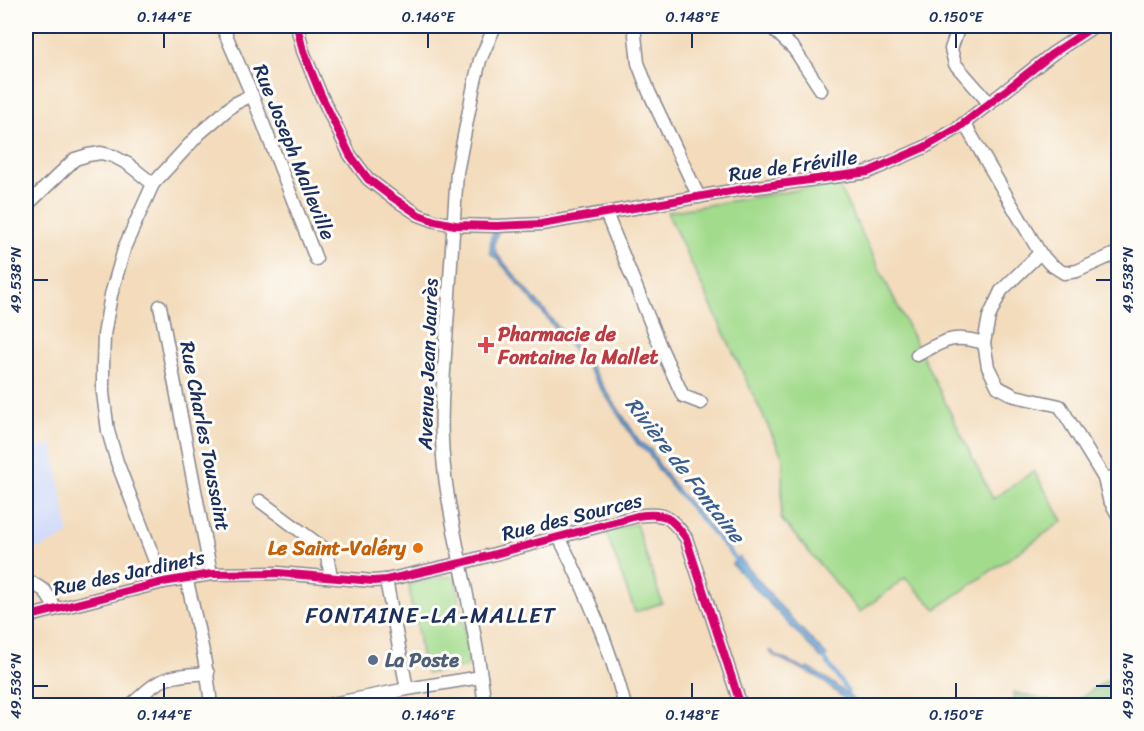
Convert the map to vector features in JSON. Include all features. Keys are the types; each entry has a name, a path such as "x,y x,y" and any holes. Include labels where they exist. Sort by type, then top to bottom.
{"street":[{"name":"Rue Joseph Malleville","path":"222,26 252,95 316,259"},
{"name":"Rue de Fréville","path":"297,26 303,51 320,93 351,155 368,179 419,215 435,221 455,225 497,226 541,224 743,189 868,172 924,147 964,123 1052,54 1094,26"},
{"name":"Avenue Jean Jaurès","path":"485,705 461,563 451,519 442,438 442,401 457,172 480,60 495,26"},
{"path":"634,26 638,63 649,92 699,197"},
{"path":"770,26 794,49 821,90"},
{"path":"959,26 951,49 955,64 990,104"},
{"path":"163,582 117,462 108,431 103,393 104,335 111,295 125,246 153,184 200,133 234,104 252,95"},
{"path":"964,123 1040,253 1050,264 1064,273 1077,271 1117,253 1119,255"},
{"path":"26,206 75,159 88,155 101,153 113,156 128,164 153,184"},
{"path":"606,213 660,346 683,396 701,403"},
{"path":"1040,253 1001,291 989,317 984,343 988,367 998,387 1016,396 1060,406 1104,478 1109,499 1119,515"},
{"name":"Rue Charles Toussaint","path":"160,306 211,574"},
{"path":"917,355 956,338 984,343"},
{"path":"1104,478 1119,477"},
{"path":"260,501 326,549 331,577"},
{"name":"Rue des Sources","path":"386,579 461,563 638,516 654,513 667,517 677,525 686,538 741,705"},
{"path":"559,537 583,586 608,647 625,705"},
{"name":"Rue des Jardinets","path":"26,617 163,582 211,574 278,573 373,581 386,579"},
{"path":"186,578 208,673 211,705"},
{"path":"26,579 45,591 56,609"},
{"path":"386,579 407,689"},
{"path":"129,705 166,678 208,673"},
{"path":"322,705 481,677"}],"shaded area":[{"path":"53,444 69,534 40,549 26,545 26,450"}],"green space":[{"path":"837,183 993,499 1034,471 1063,521 936,609 905,578 860,612 781,519 783,458 667,212"},
{"path":"636,524 662,603 635,612 606,532"},
{"path":"450,576 456,581 470,659 467,667 427,674 421,655 409,584"},
{"path":"1118,673 1118,705 1069,705"},
{"path":"1013,692 1069,705 1015,705"}],"water":[{"path":"495,229 499,230 494,244 496,253 587,361 640,442 651,450 681,494 677,494 648,453 638,445 583,361 490,253 491,237"},
{"path":"739,557 786,613 827,656 822,659 732,564"},
{"path":"769,651 806,669 809,668 853,699 847,701 818,677 774,656"}],"waterway":[{"name":"Rivière de Fontaine","path":"677,491 739,563"},
{"name":"Rivière de Fontaine","path":"822,655 848,692"}],"cycle path":[{"path":"297,26 303,51 320,93 350,155 368,179 419,215 435,221 455,225 497,226 541,224 743,189 868,172 925,147 958,128 1052,54 1094,26"},
{"path":"26,617 163,582 211,574 278,573 373,581 386,580 461,563 637,516 661,515 671,520 686,538 741,706"}],"place":[{"name":"Pharmacie de Fontaine la Mallet","path":"486,345"},
{"name":"Le Saint-Valéry","path":"418,548"},
{"name":"La Poste","path":"373,660"}],"district":[{"name":"FONTAINE-LA-MALLET","path":"431,615"}]}
